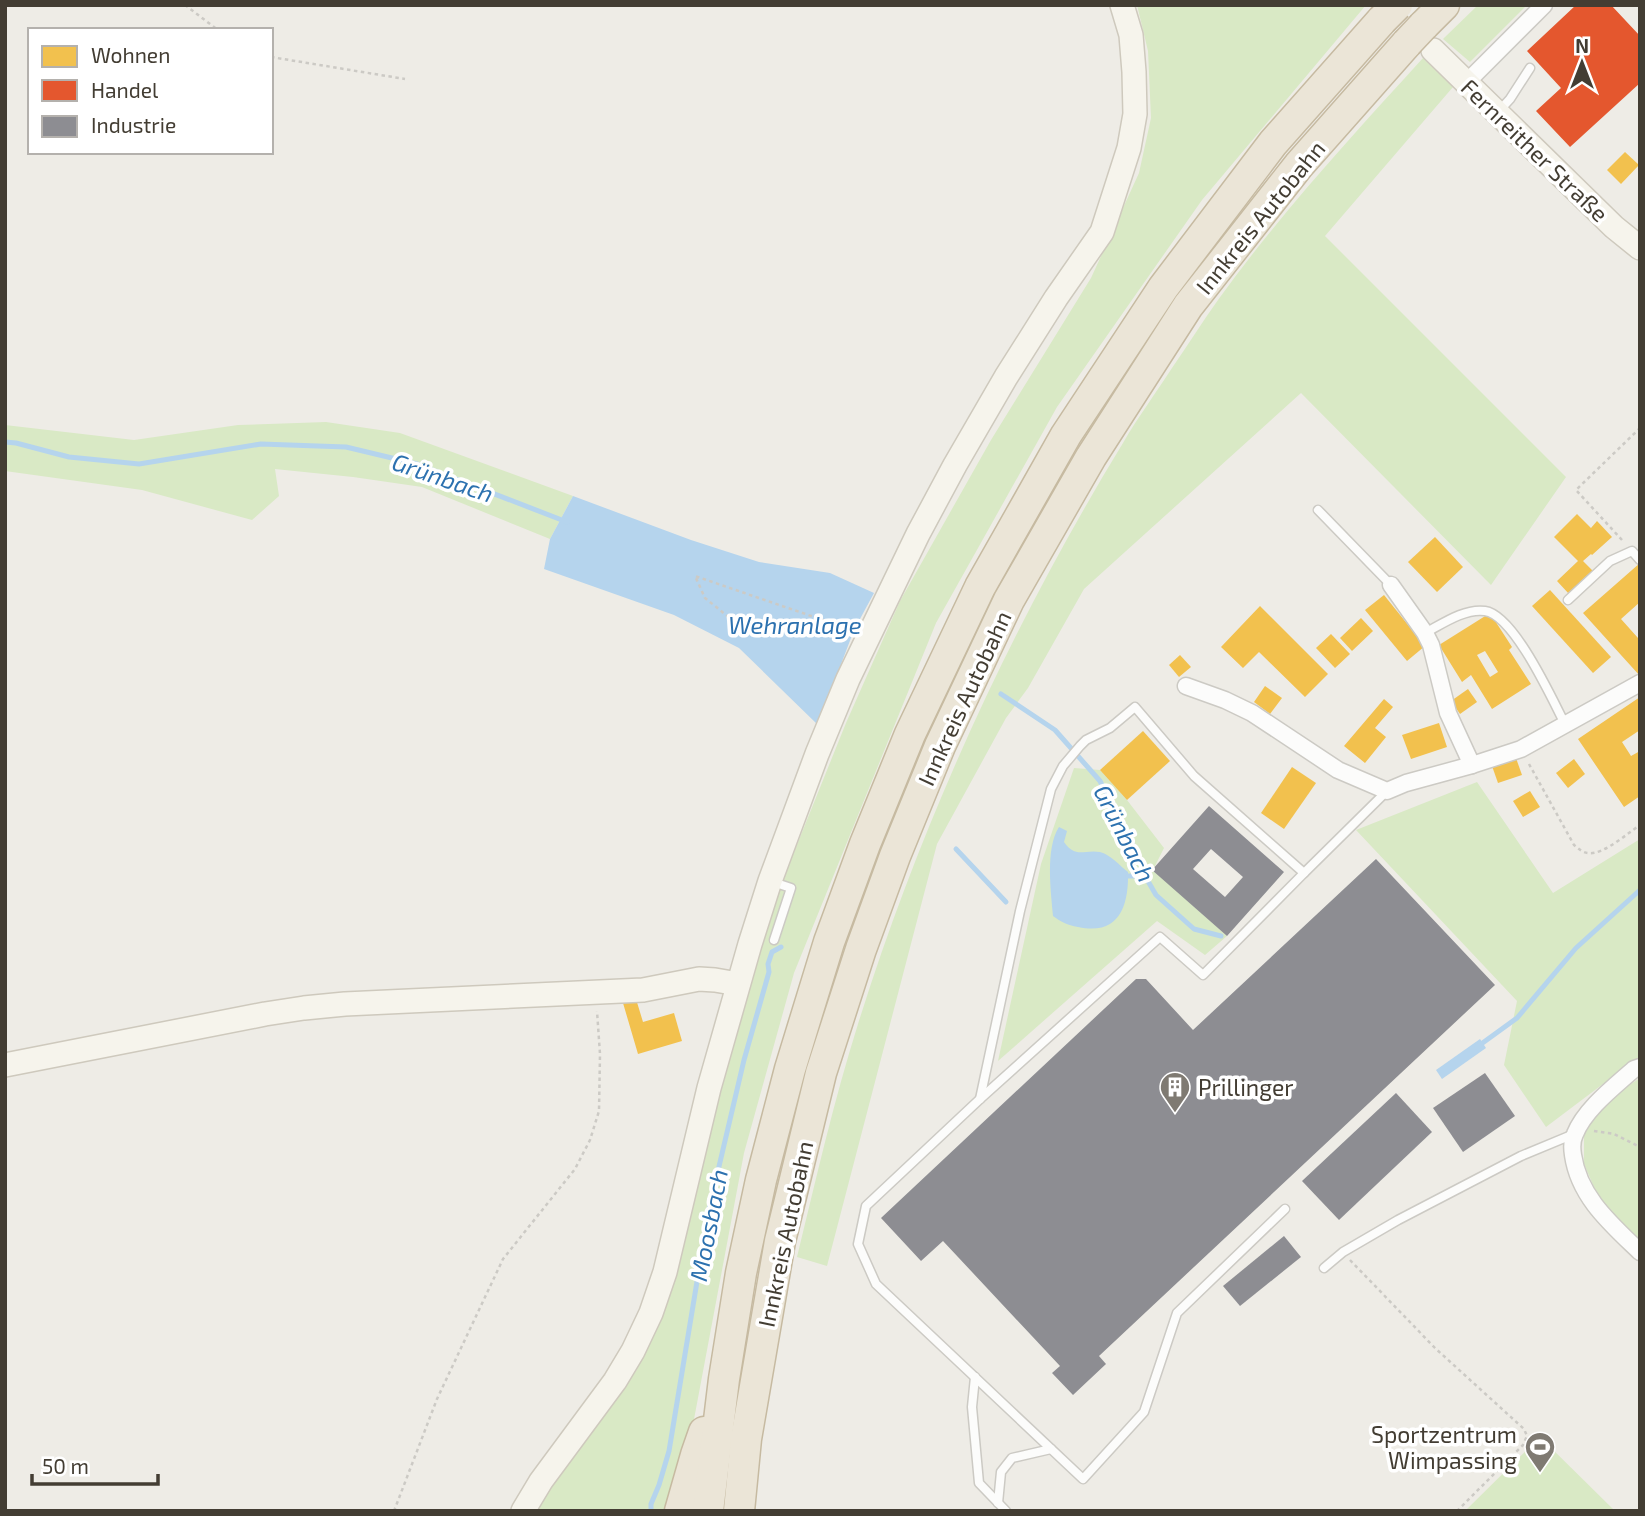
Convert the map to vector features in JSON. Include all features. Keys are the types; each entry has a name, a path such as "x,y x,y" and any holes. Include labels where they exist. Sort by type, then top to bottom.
{"highway":[{"name":"Innkreis Autobahn","path":"708,1511 724,1379 741,1273 761,1180 790,1069 829,942 910,734 981,587 1066,435 1163,288 1273,143 1390,13"},
{"name":"Innkreis Autobahn","path":"739,1511 746,1439 780,1241 821,1073 861,948 940,746 1009,600 1091,457 1188,306 1299,165 1427,31"},
{"path":"680,1511 696,1455 724,1379"}],"street":[{"path":"523,1511 541,1481 615,1381 651,1313 670,1252 709,1088 770,881 848,679 918,534 1006,377 1102,232 1129,148 1135,114 1131,35 1122,5"},
{"path":"1466,83 1544,5"},
{"name":"Fernreither Straße","path":"1427,31 1466,83 1614,227 1640,248"},
{"path":"1391,585 1431,645 1448,713 1472,765"},
{"path":"1186,686 1252,713 1338,770 1387,790 1521,749 1640,683"},
{"path":"5,1065 304,1008 358,1003 643,990 699,979 738,984"},
{"path":"1640,1067 1634,1069 1590,1110 1574,1134 1572,1148 1575,1168 1585,1192 1601,1214 1640,1252"}],"lane":[{"path":"1498,112 1531,68"},
{"path":"1318,510 1391,585"},
{"path":"1568,600 1610,561 1632,551 1639,558"},
{"path":"1425,633 1462,614 1475,611 1487,611 1499,618 1522,643 1565,724"},
{"path":"980,1099 1023,897 1051,789 1063,766 1086,740 1110,728 1135,707 1194,776 1304,873"},
{"path":"1285,1209 1177,1313 1144,1412 1083,1479 876,1284 858,1244 866,1206 1160,937 1203,975 1387,790"},
{"path":"770,881 791,888 774,940"},
{"path":"1324,1268 1343,1252 1398,1220 1521,1156 1574,1134"},
{"path":"975,1377 972,1407 979,1483 1006,1511"},
{"path":"998,1503 1001,1472 1012,1458 1051,1449"}],"path":[{"path":"185,5 215,28"},
{"path":"273,57 405,79"},
{"path":"1632,551 1576,490 1640,428"},
{"path":"740,635 731,619 705,598 695,576 868,636"},
{"path":"1521,749 1574,845 1581,850 1599,853 1640,825"},
{"path":"394,1511 437,1399 503,1259 575,1168 590,1140 599,1111 597,992"},
{"path":"1574,1134 1605,1132 1640,1147"},
{"path":"1343,1252 1435,1348 1524,1429 1527,1436 1523,1445 1457,1511"}],"green space":[{"path":"1137,5 1366,5 1202,200 1057,407 936,623 794,973 744,1153 692,1430 670,1511 533,1511 636,1371 662,1313 693,1207 722,1079 754,959 846,723 900,601 991,440 1091,278 1139,173 1151,118 1148,51"},
{"path":"1478,5 1527,5 1470,62 1443,39"},
{"path":"1423,58 1453,87 1325,236 1566,477 1491,585 1301,393 1084,589 1028,688 1006,718 937,844 827,1266 797,1257 841,1082 883,948 911,873 973,725 1044,582 1129,433 1218,300 1291,206"},
{"path":"326,422 400,433 573,496 550,539 422,487 353,477 275,469 279,496 252,520 142,490 5,471 5,425 134,440 238,425"},
{"path":"1074,768 1100,770 1164,848 1153,870 1227,936 1205,955 1157,921 998,1061 1041,864"},
{"path":"1477,782 1553,893 1640,839 1640,1065 1603,1084 1546,1127 1504,1065 1517,1001 1356,830"},
{"path":"1640,1078 1640,1243 1603,1208 1584,1164 1584,1135 1602,1103"},
{"name":"Sportzentrum Wimpassing","path":"1540,1437 1615,1511 1465,1511"}],"water":[{"name":"Wehranlage","path":"573,496 759,562 830,573 874,593 854,630 818,725 739,648 674,615 544,569 550,539"},
{"path":"1059,827 1067,831 1064,842 1072,850 1104,853 1128,872 1123,907 1112,923 1092,929 1064,923 1053,916 1050,858"},
{"path":"1480,1039 1486,1048 1442,1079 1436,1070"}],"building: Wohnen":[{"path":"1625,152 1639,165 1621,184 1607,170"},
{"path":"1577,514 1591,528 1597,521 1612,537 1583,561 1593,571 1569,594 1557,581 1578,561 1554,537"},
{"path":"1435,537 1463,567 1437,592 1408,562"},
{"path":"1640,563 1640,602 1621,619 1638,638 1640,637 1640,676 1583,613"},
{"path":"1550,590 1611,657 1593,673 1532,606"},
{"path":"1384,595 1425,646 1407,661 1365,610"},
{"path":"1260,606 1328,674 1305,697 1259,652 1243,668 1221,647"},
{"path":"1490,613 1531,684 1492,709 1471,675 1462,682 1439,645","holes":["1485,651 1498,672 1490,677 1477,655"]},
{"path":"1361,618 1373,631 1352,651 1340,638"},
{"path":"1331,634 1350,654 1335,668 1316,648"},
{"path":"1180,655 1191,667 1179,677 1169,665"},
{"path":"1265,686 1282,698 1270,714 1254,702"},
{"path":"1468,689 1477,702 1460,714 1451,701"},
{"path":"1640,697 1640,730 1622,742 1631,756 1640,751 1640,796 1624,807 1578,739"},
{"path":"1384,699 1393,707 1375,728 1386,737 1365,763 1344,746"},
{"path":"1439,723 1447,747 1411,759 1402,735"},
{"path":"1143,731 1170,761 1127,800 1100,770"},
{"path":"1516,758 1522,775 1498,783 1492,766"},
{"path":"1574,759 1585,774 1568,788 1556,773"},
{"path":"1292,767 1316,783 1284,829 1261,813"},
{"path":"1530,791 1540,807 1523,817 1513,801"},
{"path":"636,999 643,1022 674,1013 682,1041 638,1054 623,1003"}],"building: Handel":[{"path":"1576,5 1611,5 1640,36 1640,83 1570,147 1536,111 1561,88 1527,51"}],"building: Industrie":[{"path":"1209,806 1284,872 1227,936 1152,870","holes":["1211,849 1243,877 1225,897 1193,869"]},
{"name":"Prillinger","path":"1376,859 1495,985 1099,1356 1106,1364 1073,1395 1052,1373 1060,1366 943,1241 921,1261 881,1218 1136,979 1146,979 1193,1030"},
{"path":"1485,1073 1515,1116 1463,1152 1433,1108"},
{"path":"1396,1093 1432,1132 1339,1220 1302,1181"},
{"path":"1284,1236 1301,1257 1240,1306 1223,1286"}],"waterway":[{"name":"Grünbach","path":"5,442 69,457 139,464 261,444 346,447 417,464 567,522"},
{"name":"Grünbach","path":"1001,694 1055,730 1100,781 1156,895 1194,929 1221,936"},
{"path":"956,849 1006,902"},
{"path":"1128,876 1145,876"},
{"name":"Grünbach","path":"1477,1047 1517,1018 1576,948 1640,890"},
{"name":"Moosbach","path":"651,1511 669,1451 709,1209 744,1060 769,972 768,964 772,952 781,947"}],"place":[{"name":"Prillinger","path":"1175,1114"},
{"name":"Sportzentrum Wimpassing","path":"1540,1474"}]}
